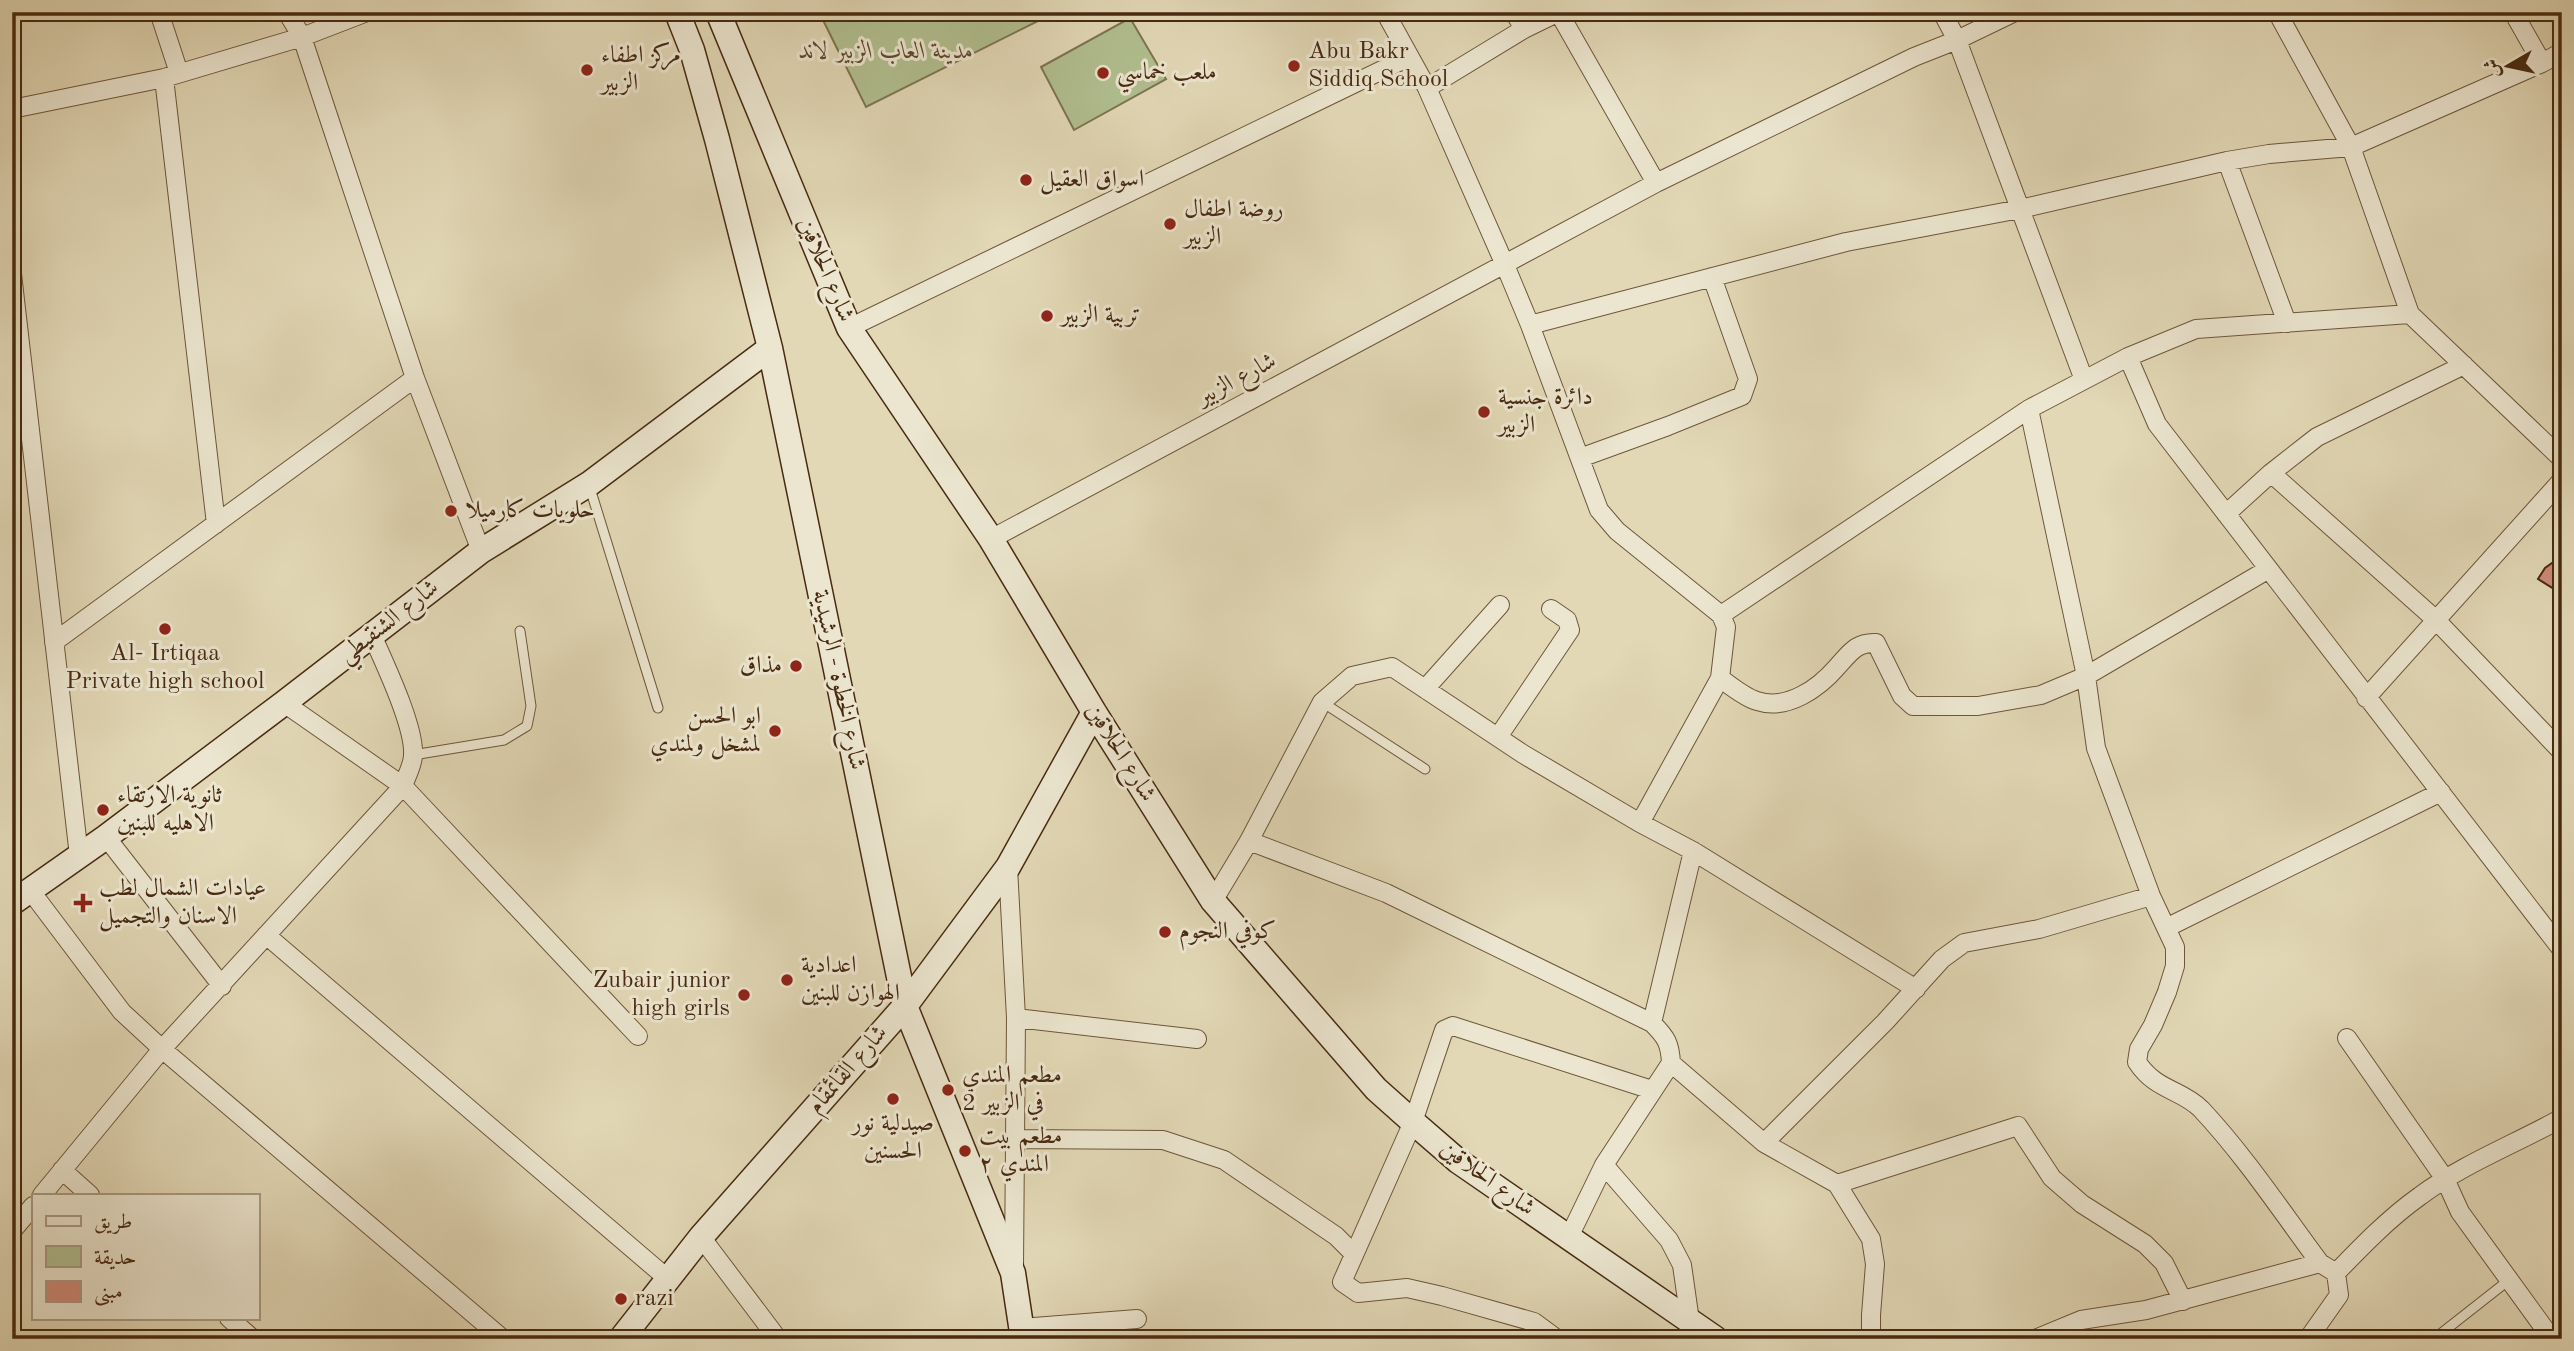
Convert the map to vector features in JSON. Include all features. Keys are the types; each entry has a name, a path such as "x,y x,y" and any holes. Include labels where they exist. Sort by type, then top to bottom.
{"main road":[{"name":"شارع الخطوة - الرشيدية","path":"677,12 692,50 717,139 770,348 905,1006 1013,1273 1022,1333"},
{"name":"شارع الحلاقين","path":"718,12 849,328 991,539 1094,712 1213,901 1376,1089 1413,1122 1458,1161 1716,1339"},
{"name":"شارع الشنقيطي","path":"21,897 284,703 481,551 589,484 770,348"},
{"name":"شارع القائمقام","path":"621,1339 701,1237 905,1006 1008,867 1094,712"}],"street":[{"path":"159,12 172,75 216,524"},
{"path":"287,12 302,37 415,378 481,551"},
{"path":"12,109 172,75 302,37 368,12"},
{"path":"1385,12 1427,88 1505,265 1599,510 1617,531 1721,615 1726,627 1720,678 1640,823"},
{"path":"1514,12 1524,29"},
{"path":"1427,88 1524,29 1559,12 1656,183"},
{"path":"1942,12 1957,40 2084,380"},
{"name":"شارع الزبير","path":"991,539 1656,183 1914,57 2015,12"},
{"path":"2277,12 2351,147 2410,314 2562,459"},
{"path":"2513,12 2542,63"},
{"path":"1530,325 1846,242 2020,209 2227,161 2269,154 2351,147 2562,52"},
{"path":"849,328 1409,57"},
{"path":"2227,161 2287,323"},
{"path":"12,274 21,424 54,642 79,856"},
{"path":"1580,458 1742,396 1748,379 1712,277"},
{"path":"1721,615 2029,409 2127,357 2196,329 2410,314"},
{"path":"2127,357 2157,424 2562,950"},
{"path":"2226,514 2271,473 2317,437 2367,410 2464,365"},
{"path":"54,642 415,378"},
{"path":"2029,409 2086,676 2096,748 2151,896 2175,947 2175,966 2153,1025 2139,1049 2137,1062 2146,1075 2198,1107 2328,1268 2339,1295 2308,1339"},
{"path":"2271,473 2435,620 2562,752"},
{"path":"2366,698 2562,480"},
{"path":"1720,678 1757,702 1780,702 1802,697 1835,670 1853,648 1866,642 1877,643 1902,696 1913,706 1978,706 2040,695 2086,676 2267,570"},
{"path":"1425,689 1500,605"},
{"path":"1498,737 1570,630 1567,620 1551,609"},
{"path":"43,1194 162,1049 403,786 413,755 401,705 372,635"},
{"path":"1213,901 1249,841 1321,702 1352,676 1392,667 1498,737 1640,823 1693,851 1916,989"},
{"path":"284,703 403,786 638,1036"},
{"path":"2166,928 2441,792"},
{"path":"106,836 222,986"},
{"path":"1249,841 1387,893 1652,1023 1670,1045 1671,1063 1604,1165 1569,1237"},
{"path":"1652,1023 1693,851"},
{"path":"1008,867 1016,1018 1013,1273"},
{"path":"1763,1143 1916,989 1942,959 1965,943 2039,929 2151,896"},
{"path":"21,897 122,1012 162,1049 503,1339"},
{"path":"266,936 668,1279"},
{"path":"1016,1018 1197,1039"},
{"path":"1557,1339 1534,1322 1442,1296 1407,1289 1358,1293 1342,1282 1413,1122 1438,1041 1444,1030 1453,1026 1651,1090"},
{"path":"2347,1038 2445,1179 2460,1212 2552,1339"},
{"path":"1671,1063 1763,1143 1837,1184 1871,1239 1875,1264 1871,1339"},
{"path":"2035,1339 2081,1320 2146,1310 2328,1268 2419,1196 2445,1179 2562,1118"},
{"path":"1837,1184 2018,1126 2052,1178 2082,1205 2145,1244 2164,1263 2183,1301"},
{"path":"1015,1139 1163,1140 1224,1160 1336,1236 1354,1254"},
{"path":"1604,1165 1669,1240 1682,1265 1690,1321"},
{"path":"62,1170 89,1194"},
{"path":"12,1231 32,1207"},
{"path":"701,1237 778,1339"},
{"path":"1022,1333 1137,1319"},
{"path":"231,1320 253,1339"}],"lane":[{"path":"589,484 658,708"},
{"path":"413,755 504,740 527,726 531,706 520,631"},
{"path":"1321,702 1425,769"},
{"path":"2439,1335 2508,1280"}],"green space":[{"name":"مدينة العاب الزبير لاند","path":"819,12 1056,12 866,107"},
{"name":"ملعب خماسي","path":"1130,18 1166,79 1074,130 1041,67"}],"building":[{"path":"2562,556 2562,594 2538,579 2545,568"}],"place":[{"name":"Abu Bakr Siddiq School","path":"1294,66"},
{"name":"مركز اطفاء الزبير","path":"587,70"},
{"name":"ملعب خماسي","path":"1103,73"},
{"name":"اسواق العقيل","path":"1026,180"},
{"name":"روضة اطفال الزبير","path":"1170,224"},
{"name":"تربية الزبير","path":"1047,316"},
{"name":"دائرة جنسية الزبير","path":"1484,412"},
{"name":"حلويات كارميلا","path":"451,511"},
{"name":"Al- Irtiqaa Private high school","path":"165,629"},
{"name":"مذاق","path":"796,666"},
{"name":"ابو الحسن لمشخل ولمندي","path":"775,731"},
{"name":"ثانوية الارتقاء الاهليه للبنين","path":"103,810"},
{"name":"عيادات الشمال لطب الاسنان والتجميل","path":"83,903"},
{"name":"كوفي النجوم","path":"1165,932"},
{"name":"اعدادية الهوازن للبنين","path":"787,980"},
{"name":"Zubair junior high girls","path":"744,995"},
{"name":"مطعم المندي 2 في الزبير","path":"948,1090"},
{"name":"صيدلية نور الحسنين","path":"893,1099"},
{"name":"مطعم بيت المندي ٢","path":"965,1151"},
{"name":"razi","path":"621,1299"}]}
